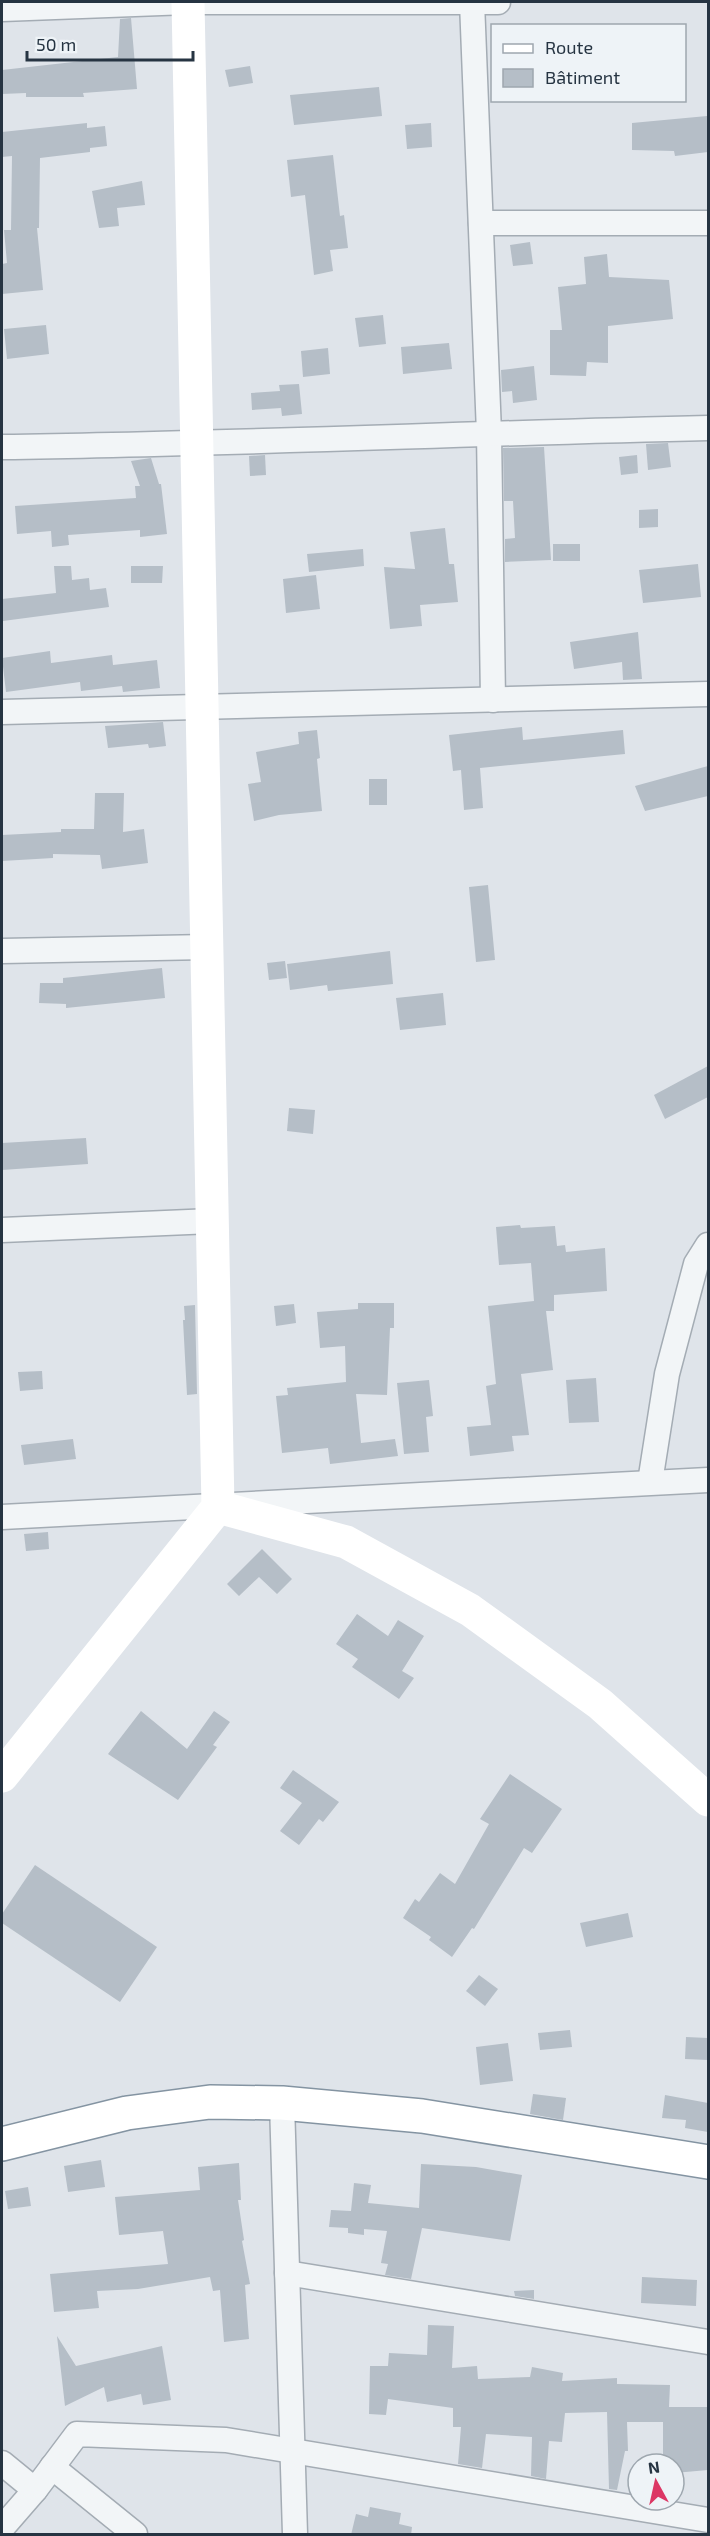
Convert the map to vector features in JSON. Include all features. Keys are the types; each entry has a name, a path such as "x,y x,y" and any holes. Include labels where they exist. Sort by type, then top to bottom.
{"main road":[{"path":"2,1776 218,1507 188,2"},
{"path":"218,1507 346,1542 470,1610 600,1704 708,1800"},
{"path":"2,2144 127,2113 210,2102 282,2103 422,2116 708,2162"}],"street":[{"path":"2,9 188,2 498,2"},
{"path":"472,2 489,433 493,700"},
{"path":"481,223 708,223"},
{"path":"2,447 196,445 489,433 708,428"},
{"path":"2,712 708,694"},
{"path":"2,951 207,947"},
{"path":"2,1230 212,1221"},
{"path":"650,1482 666,1374 696,1264 708,1245"},
{"path":"2,1517 708,1480"},
{"path":"282,2103 295,2535"},
{"path":"287,2272 708,2342"},
{"path":"2,2529 77,2434 226,2440 708,2520"},
{"path":"2,2463 34,2490"},
{"path":"52,2467 135,2535"}],"building":[{"path":"131,18 137,89 83,93 84,97 26,97 26,93 2,94 2,70 118,57 120,19"},
{"path":"250,66 253,83 229,87 225,70"},
{"path":"379,87 382,116 294,125 290,95"},
{"path":"707,116 708,152 675,156 674,151 632,150 632,123"},
{"path":"87,123 87,128 105,126 107,146 90,148 90,152 40,158 39,228 37,228 43,290 2,294 2,264 7,263 4,230 11,230 12,156 2,157 2,132"},
{"path":"431,123 432,147 407,149 405,125"},
{"path":"333,155 340,216 344,215 348,248 330,250 333,271 314,275 305,195 291,197 287,160"},
{"path":"142,181 145,205 117,208 119,226 99,228 92,191"},
{"path":"530,242 533,264 513,266 510,245"},
{"path":"607,254 609,277 669,280 673,319 608,326 608,363 587,362 586,376 550,375 550,330 562,330 558,287 586,284 584,257"},
{"path":"383,315 386,344 359,347 355,318"},
{"path":"46,325 49,354 7,359 4,329"},
{"path":"449,343 452,369 403,374 401,347"},
{"path":"328,348 330,374 303,377 301,351"},
{"path":"534,366 537,400 513,403 512,391 502,392 501,370"},
{"path":"299,384 302,414 282,416 281,408 252,410 251,393 280,391 279,385"},
{"path":"668,443 671,467 648,470 646,444"},
{"path":"544,447 551,560 505,562 505,539 515,538 513,501 504,501 503,448"},
{"path":"265,455 266,475 250,476 249,456"},
{"path":"637,455 638,473 621,475 619,457"},
{"path":"151,458 159,484 161,484 167,534 140,537 140,530 68,535 69,545 52,547 51,531 17,534 15,506 136,498 135,486 140,486 131,461"},
{"path":"658,509 658,527 639,528 639,510"},
{"path":"445,528 449,564 454,564 458,602 420,605 422,626 390,629 384,567 415,569 410,532"},
{"path":"553,544 580,544 580,561 553,561"},
{"path":"363,549 364,566 309,572 307,554"},
{"path":"698,564 701,597 643,603 639,570"},
{"path":"54,566 71,566 72,580 89,578 90,590 106,588 109,607 3,621 2,599 56,593"},
{"path":"131,566 163,566 162,583 131,583"},
{"path":"316,575 320,609 286,613 283,579"},
{"path":"638,632 642,679 623,680 622,662 574,669 570,642"},
{"path":"50,651 51,663 112,655 113,665 157,660 160,688 123,692 122,686 81,691 80,682 6,692 2,658"},
{"path":"163,722 166,746 149,748 148,744 108,748 105,726"},
{"path":"522,727 523,740 623,730 625,754 480,768 483,808 464,810 461,770 453,771 449,735"},
{"path":"317,730 322,811 279,815 254,821 248,784 261,782 256,752 299,744 298,732"},
{"path":"708,766 708,796 645,811 635,786"},
{"path":"369,779 387,779 387,805 369,805"},
{"path":"95,793 124,793 123,832 144,829 148,863 102,869 100,855 53,854 53,858 2,861 2,835 61,832 61,829 94,829"},
{"path":"488,885 495,960 476,962 469,887"},
{"path":"390,951 393,984 328,991 327,985 290,990 287,964"},
{"path":"285,961 287,978 269,980 267,963"},
{"path":"162,968 165,998 66,1008 66,1004 39,1003 40,983 63,983 63,978"},
{"path":"443,993 446,1025 400,1030 396,998"},
{"path":"708,1066 708,1097 665,1119 654,1095"},
{"path":"289,1108 315,1110 313,1134 287,1131"},
{"path":"86,1138 88,1164 2,1170 2,1143"},
{"path":"520,1225 521,1228 555,1226 557,1246 565,1245 566,1252 605,1248 607,1291 554,1295 554,1311 546,1311 553,1370 521,1374 529,1435 512,1436 514,1451 470,1456 467,1427 491,1425 486,1386 496,1384 488,1306 534,1301 531,1263 499,1265 496,1227"},
{"path":"358,1303 394,1303 394,1328 390,1328 387,1395 356,1394 361,1443 395,1439 398,1456 330,1464 328,1448 282,1453 276,1396 288,1395 287,1388 346,1382 345,1346 320,1348 317,1312 358,1309"},
{"path":"294,1304 296,1323 276,1326 274,1306"},
{"path":"195,1305 197,1394 187,1395 184,1306"},
{"path":"42,1371 43,1389 20,1391 18,1372"},
{"path":"596,1378 599,1422 569,1423 566,1380"},
{"path":"429,1380 433,1416 426,1417 429,1452 404,1454 397,1383"},
{"path":"73,1439 76,1459 24,1465 21,1445"},
{"path":"48,1532 49,1549 26,1551 24,1534"},
{"path":"262,1549 292,1579 277,1594 259,1577 239,1596 227,1584"},
{"path":"357,1614 388,1636 398,1620 424,1636 402,1671 414,1678 399,1699 352,1667 358,1659 336,1644"},
{"path":"141,1711 187,1749 214,1711 230,1722 213,1745 217,1747 178,1800 108,1754"},
{"path":"293,1770 339,1802 323,1822 319,1819 299,1845 280,1831 302,1803 280,1788"},
{"path":"510,1774 562,1809 532,1853 524,1848 474,1929 472,1928 452,1957 429,1940 431,1937 403,1918 415,1899 419,1902 440,1873 455,1884 489,1824 480,1819"},
{"path":"35,1865 157,1947 120,2002 2,1923 2,1914"},
{"path":"628,1913 633,1937 586,1947 580,1923"},
{"path":"479,1975 498,1989 485,2006 466,1991"},
{"path":"570,2030 572,2047 540,2050 538,2033"},
{"path":"686,2037 708,2038 708,2060 685,2059"},
{"path":"508,2043 513,2081 480,2085 476,2047"},
{"path":"533,2094 566,2098 563,2120 530,2114"},
{"path":"665,2095 708,2103 708,2132 685,2128 686,2120 662,2118"},
{"path":"101,2160 105,2187 68,2192 64,2166"},
{"path":"239,2163 241,2200 238,2200 244,2240 242,2241 250,2284 245,2285 249,2339 224,2342 220,2290 213,2291 210,2277 138,2289 97,2291 99,2308 54,2312 50,2274 168,2264 163,2231 119,2235 115,2197 200,2190 198,2167"},
{"path":"421,2164 476,2167 522,2175 510,2241 422,2228 411,2279 385,2275 388,2264 381,2263 387,2231 364,2229 364,2235 348,2233 348,2228 329,2227 331,2210 351,2211 354,2183 371,2185 368,2203 419,2208"},
{"path":"28,2187 31,2206 8,2209 5,2191"},
{"path":"642,2277 697,2280 696,2306 641,2303"},
{"path":"534,2290 534,2299 515,2296 514,2291"},
{"path":"428,2325 454,2326 452,2368 477,2366 478,2379 530,2377 532,2367 563,2373 562,2381 617,2378 617,2384 670,2385 669,2407 708,2407 708,2470 686,2472 686,2452 663,2452 663,2422 627,2422 628,2451 625,2451 617,2490 609,2489 607,2412 565,2413 562,2442 549,2441 546,2479 531,2476 532,2437 486,2434 482,2468 458,2464 461,2427 453,2427 453,2408 388,2399 386,2415 369,2414 370,2366 388,2366 389,2353 427,2355"},
{"path":"57,2336 76,2366 162,2346 171,2400 143,2405 141,2394 107,2402 104,2387 65,2406"},
{"path":"370,2507 401,2513 399,2524 412,2527 411,2535 351,2535 356,2514 368,2517"}]}
